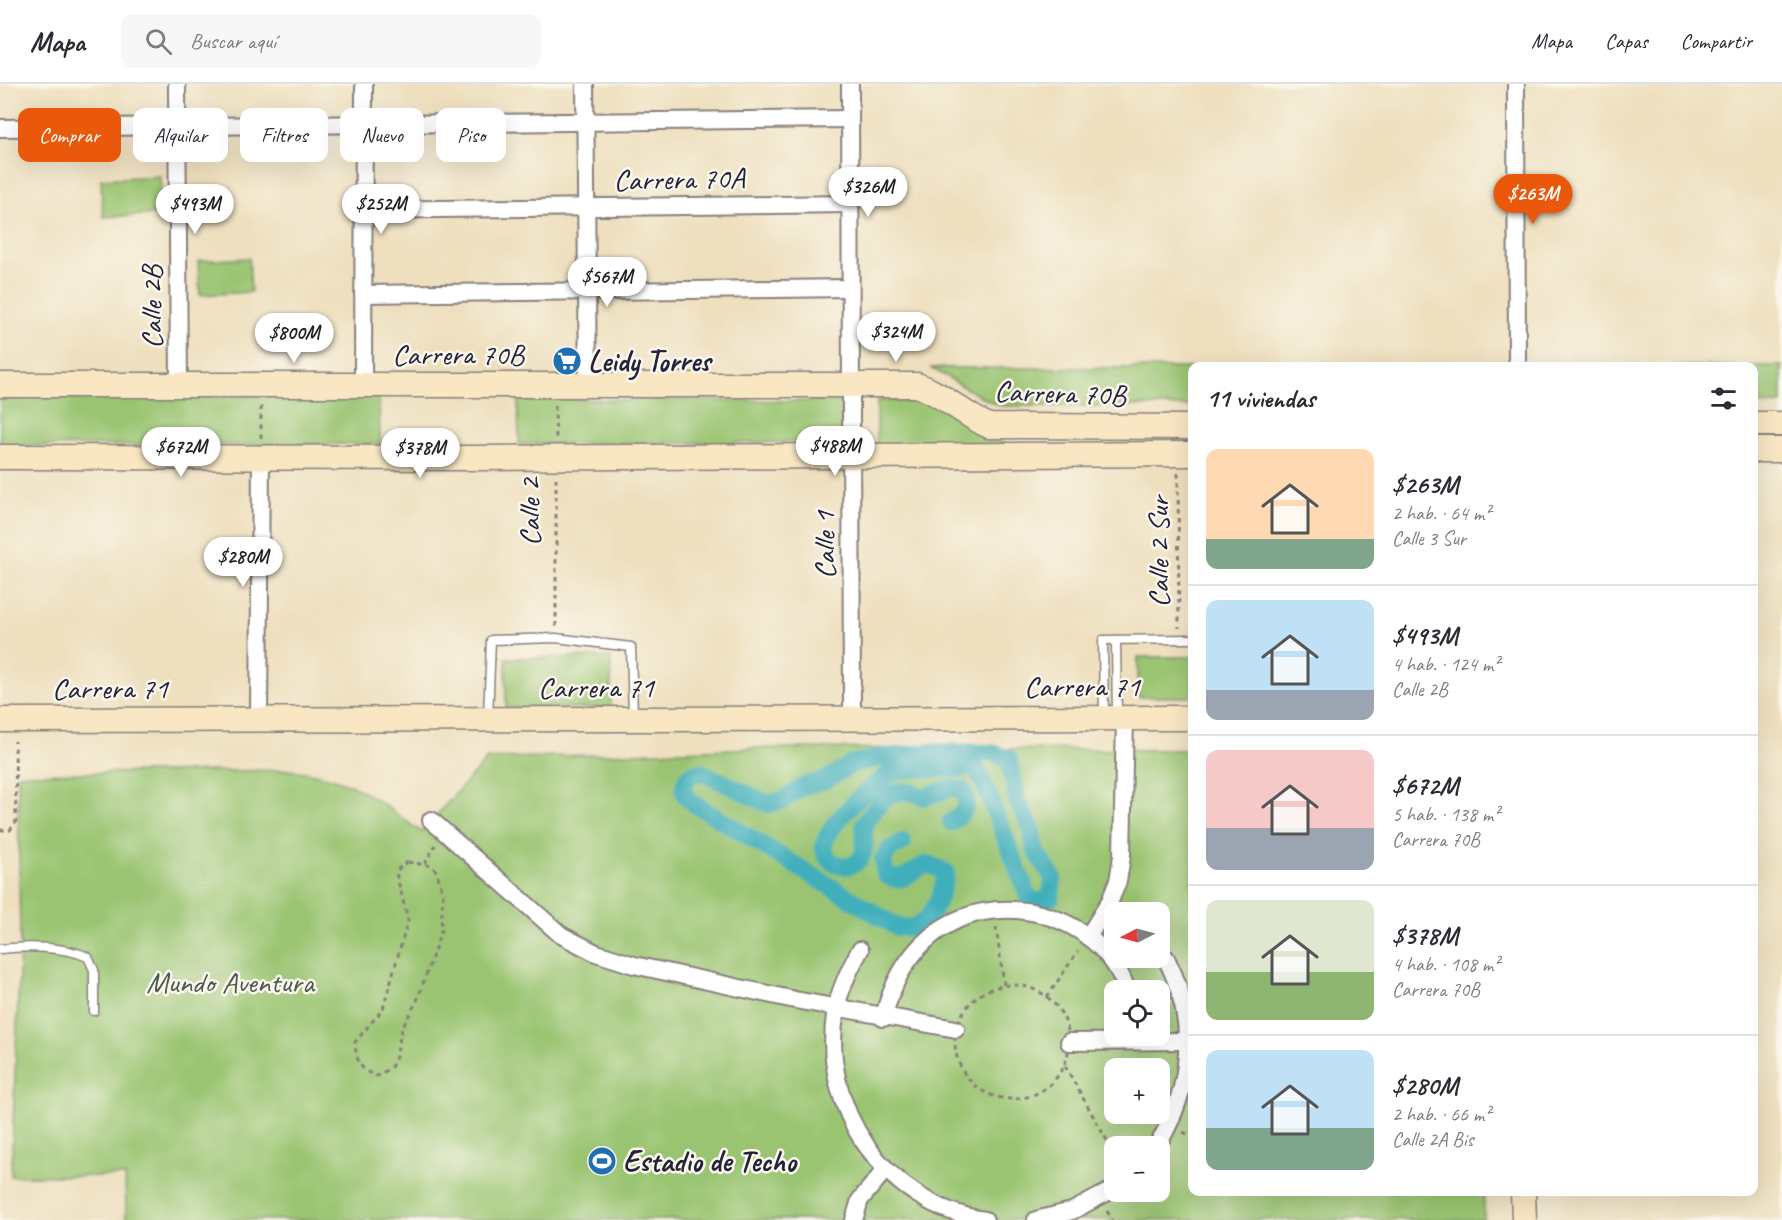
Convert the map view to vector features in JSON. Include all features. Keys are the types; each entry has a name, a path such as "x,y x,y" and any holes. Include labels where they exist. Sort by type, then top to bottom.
{"street":[{"name":"Calle 2B","path":"177,84 177,108"},
{"path":"364,84 364,108"},
{"path":"585,84 588,386"},
{"name":"Calle 1","path":"850,84 852,718"},
{"path":"1515,84 1517,362"},
{"path":"424,123 850,119"},
{"path":"228,125 340,124"},
{"path":"0,128 133,126"},
{"name":"Calle 2B","path":"177,162 179,386"},
{"path":"363,386 364,162"},
{"name":"Carrera 70A","path":"364,210 850,204"},
{"path":"363,294 850,288"},
{"name":"Carrera 70B","path":"0,385 917,385 934,391 972,419 989,426 1005,428 1188,427"},
{"path":"1758,424 1782,424"},
{"path":"1758,450 1782,450"},
{"name":"Carrera 70B","path":"0,457 851,456 1185,459"},
{"path":"260,719 261,458"},
{"path":"1088,937 1106,909 1118,880 1122,856 1115,718"},
{"name":"Carrera 71","path":"0,720 1188,718"},
{"path":"431,820 561,935 596,953 634,965 836,1009 956,1029"},
{"path":"883,1018 891,989 915,951 951,923 994,910 1017,909 1061,920 1088,937 1107,955 1121,980"},
{"path":"860,950 845,980 836,1009 834,1056 842,1098 859,1136 885,1170 926,1200 948,1211 985,1220"},
{"path":"1162,1136 1181,1095 1188,1062 1184,1006 1170,968"},
{"path":"1069,1042 1104,1040"},
{"path":"1170,1040 1188,1041"},
{"path":"854,1220 860,1200 885,1170"},
{"path":"1036,1220 1072,1211 1104,1194"},
{"path":"1523,1196 1524,1220"}],"lane":[{"path":"488,719 491,640 556,638 631,647 634,718"},
{"path":"1115,718 1103,640 1188,639"},
{"path":"1115,718 1116,640"},
{"path":"0,950 20,946 78,953 88,957 94,970 94,1011"}],"path":[{"path":"261,385 261,458"},
{"name":"Calle 2","path":"555,386 556,638"},
{"name":"Calle 2 Sur","path":"1179,639 1185,459"},
{"path":"408,862 432,867 436,872 443,894 441,931 417,1001 402,1028 396,1057 391,1067 378,1076 363,1069 356,1050 355,1042 383,1009 408,920 396,873 401,865 408,862"},
{"path":"994,910 1004,985"},
{"path":"1047,997 1088,937"},
{"path":"1004,985 1027,986 1047,997 1064,1017 1069,1042 1065,1065 1055,1080 1042,1091 1025,1098 998,1098 982,1091 963,1072 955,1047 956,1029 960,1018 973,999 982,992 1004,985"},
{"path":"1065,1065 1105,1136"}],"green space":[{"path":"160,176 162,214 103,217 101,179"},
{"path":"249,258 251,292 200,295 198,261"},
{"path":"1758,366 1782,366 1782,404 1758,405"},
{"path":"930,368 1188,368 1188,406 1001,406 982,398"},
{"path":"379,396 380,444 0,446 0,398"},
{"path":"518,399 843,401 847,442 519,444"},
{"path":"877,400 938,403 991,438 1013,446 877,446"},
{"path":"611,657 611,708 506,708 506,658"},
{"path":"1138,657 1188,657 1188,697 1138,697"},
{"name":"Mundo Aventura","path":"755,748 1188,750 1188,1196 1484,1196 1484,1220 126,1220 125,1176 11,1176 20,947 18,774 288,770 327,777 344,783 389,808 421,832 487,759"}],"waterway":[{"path":"903,842 889,850 883,859 885,874 891,878 902,878 928,864 946,872 943,887 932,911 922,923 909,928 897,927 693,803 685,794 685,782 689,776 701,772 768,804 784,800 804,786 826,780 852,764 878,758 932,752 992,753 1009,759 1017,801 1031,827 1035,850 1053,878 1051,897 1039,903 1029,898 984,784 976,768 967,766 959,769 908,769 886,776 863,794 841,817 832,829 824,848 829,860 840,866 852,865 858,861 864,849 864,824 876,807 896,792 904,791 924,797 951,788 962,790 966,800 965,809 951,822"}],"place":[{"name":"Leidy Torres","path":"567,361"},
{"name":"Estadio de Techo","path":"602,1161"}]}
